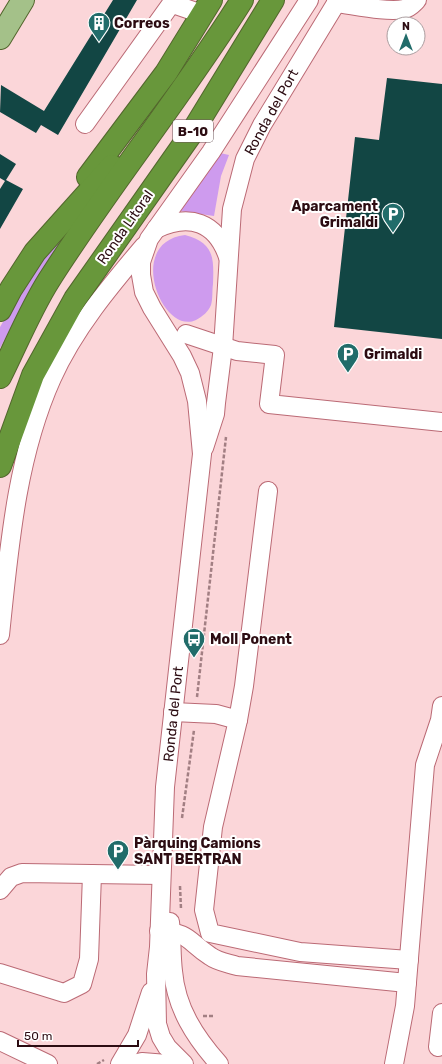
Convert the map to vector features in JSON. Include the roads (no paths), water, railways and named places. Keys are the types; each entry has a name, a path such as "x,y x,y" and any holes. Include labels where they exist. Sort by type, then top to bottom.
{"highway":[{"name":"B-10","path":"0,377 48,282 83,229 198,67 242,0"},
{"name":"Ronda Litoral","path":"0,466 33,375 75,299 191,134 273,0"},
{"name":"B-10","path":"66,216 81,185 166,73 206,7"},
{"name":"B-10","path":"0,310 11,289 35,252 66,216 94,188 198,67"}],"main road":[{"path":"0,38 23,0"}],"street":[{"name":"Ronda del Port","path":"202,454 197,401 190,373 182,356 160,322 144,292 141,275 141,262 153,234 211,152 308,0"},
{"path":"337,1 392,10 405,9 413,5 417,0"},
{"name":"Ronda del Port","path":"120,1064 130,1049 143,1022 156,974 171,932 160,908 165,787 202,454 215,414 223,347 234,197 243,165 251,144 337,1"},
{"path":"86,124 174,2 206,7"},
{"name":"Ronda del Port","path":"153,234 177,222 202,224 210,228 219,236 224,244 229,258"},
{"path":"0,636 14,516 32,432 52,377 93,309 153,234"},
{"path":"186,334 204,331 213,326 226,307"},
{"path":"160,322 175,331 223,347 237,351 275,355 269,404 442,422"},
{"path":"268,491 244,686 238,720 212,827 204,910 210,933 300,952 409,960"},
{"path":"394,1064 405,1006 426,764 440,720 442,706"},
{"path":"173,712 216,714 238,720"},
{"path":"0,890 11,877 22,873 161,875"},
{"path":"0,973 64,993 82,984 89,959 92,874"},
{"path":"219,1064 193,1032 179,1002 172,972 171,932 191,939 210,956 217,960 237,966 407,983"},
{"name":"Ronda del Port","path":"156,974 158,1024 161,1037 167,1047 184,1064"},
{"path":"438,1047 442,1013"},
{"path":"0,1041 48,1064"},
{"path":"132,1064 142,1062 168,1064"}],"place":[{"name":"Correos","path":"99,42"},
{"name":"Aparcament Grimaldi","path":"393,234"},
{"name":"Grimaldi","path":"348,374"},
{"name":"Moll Ponent","path":"194,658"},
{"name":"Pàrquing Camions SANT BERTRAN","path":"118,870"}]}
